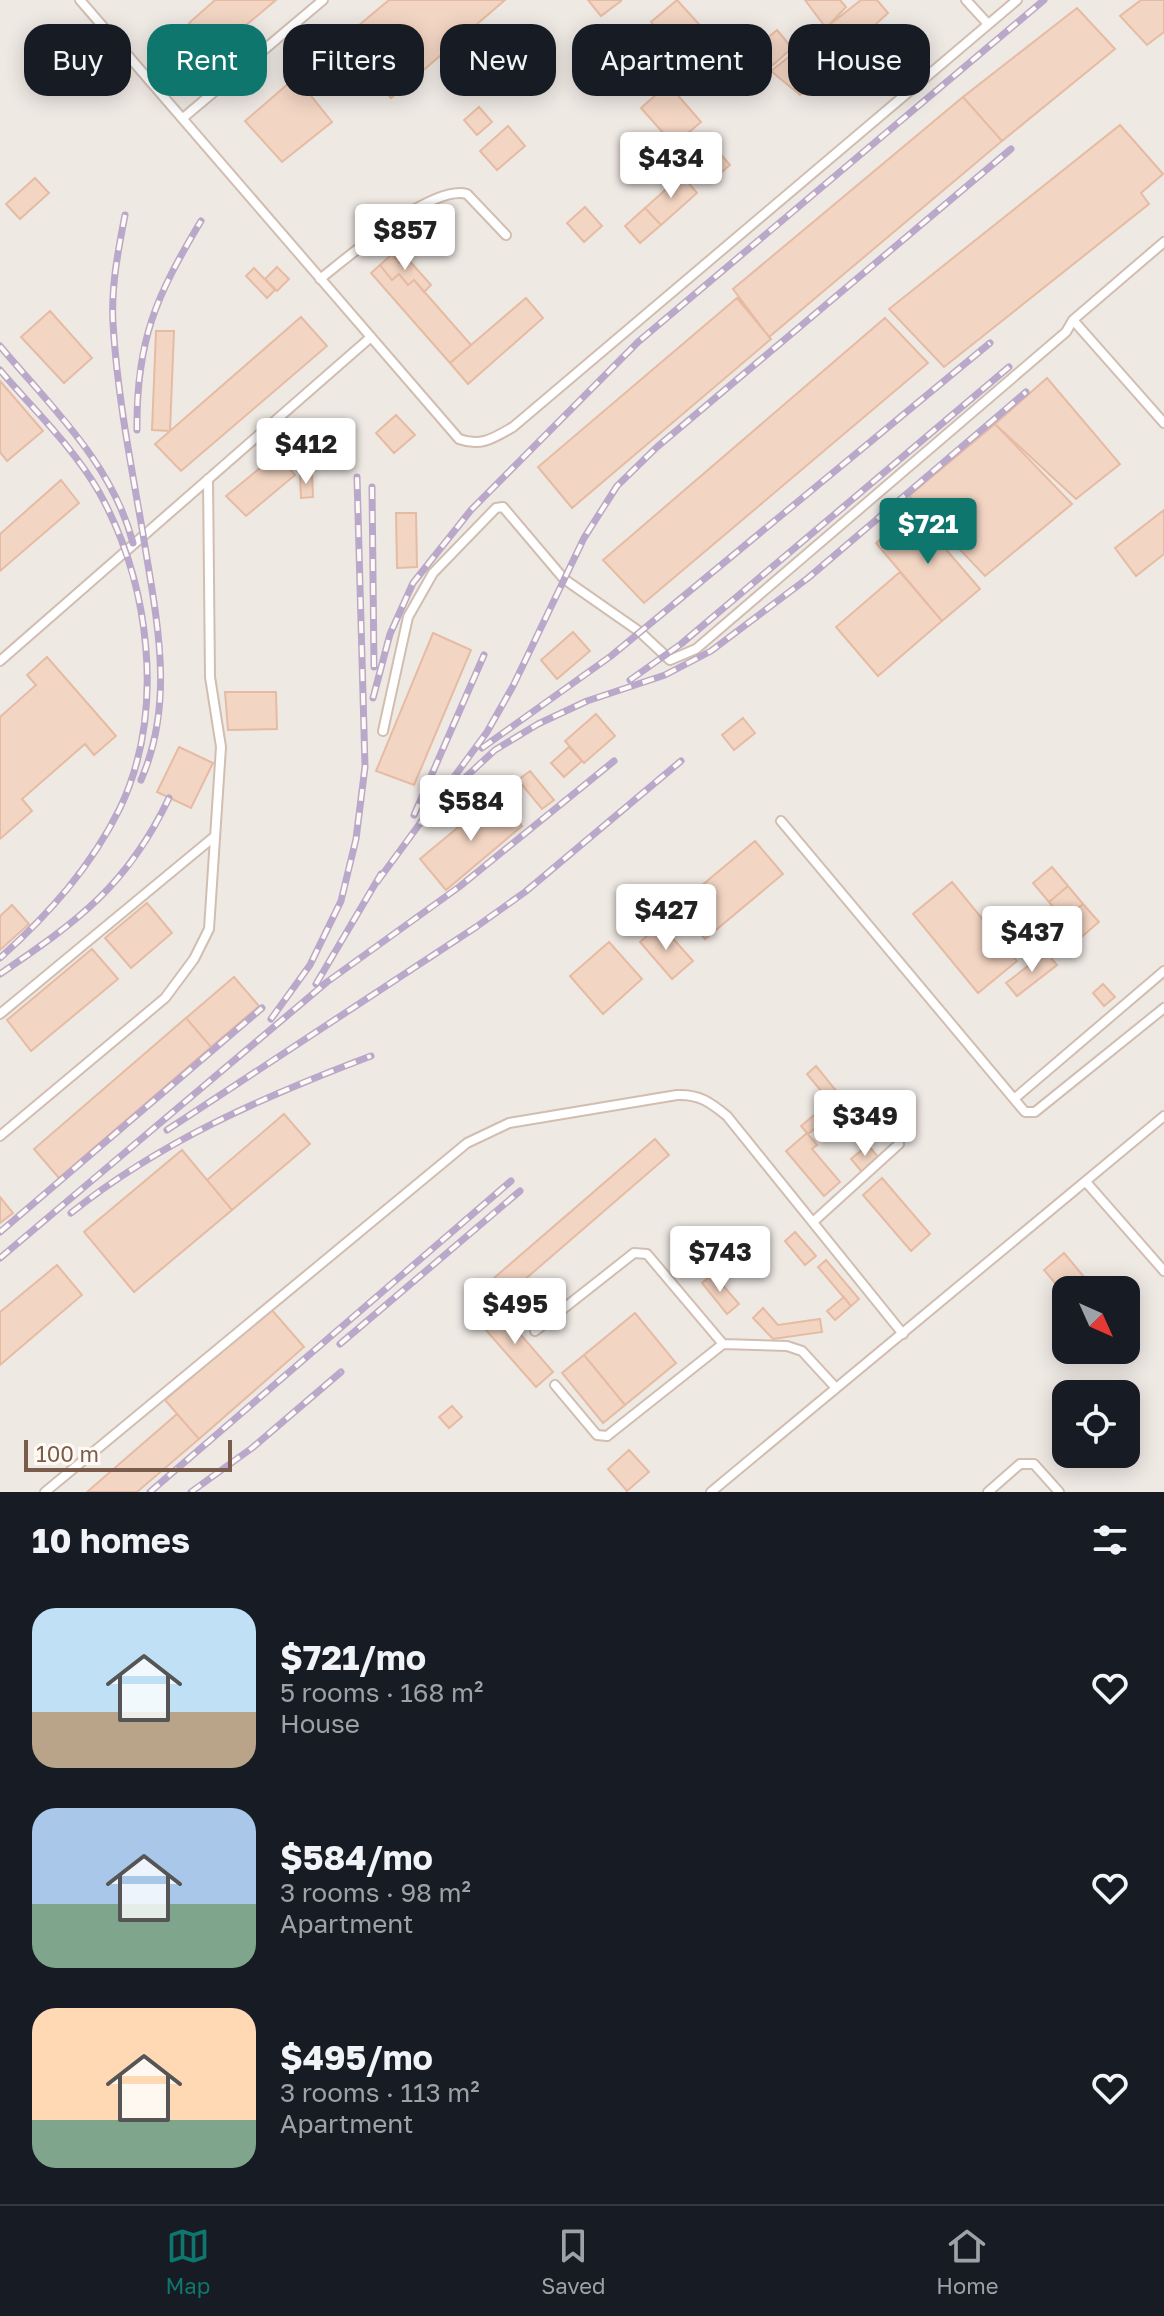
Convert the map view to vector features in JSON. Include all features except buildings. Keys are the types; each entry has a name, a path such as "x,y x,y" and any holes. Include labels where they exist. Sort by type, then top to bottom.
{"lane":[{"path":"80,0 459,439 471,443 488,441 513,427 1017,0"},
{"path":"183,118 323,0"},
{"path":"966,0 988,24"},
{"path":"320,279 424,205 459,192 467,194 506,235"},
{"path":"383,731 408,617 433,573 496,508 503,507 564,579 640,632 670,660 696,649 996,394 1066,332 1073,320 1164,242"},
{"path":"1073,320 1164,423"},
{"path":"0,661 371,337"},
{"path":"0,1136 165,998 194,959 209,929 221,747 210,677 208,479"},
{"path":"781,821 1025,1112 1035,1112 1164,1008"},
{"path":"0,1014 215,836"},
{"path":"1014,1099 1164,971"},
{"path":"45,1492 467,1143 509,1123 694,1094 711,1102 727,1116 903,1334"},
{"path":"711,1492 1164,1116"},
{"path":"813,1222 899,1144"},
{"path":"1086,1182 1164,1271"},
{"path":"535,1331 634,1253 647,1254 723,1344"},
{"path":"555,1385 597,1435 607,1436 723,1344 787,1346 802,1351 836,1388"},
{"path":"988,1492 1020,1464 1034,1464 1059,1492"}],"shaded area":[{"path":"0,0 1164,0 1164,1492 0,1492"}],"railway":[{"path":"373,698 390,634 413,583 471,510 638,342 1044,0"},
{"path":"377,882 487,732 513,686 584,538 617,486 657,447 1011,149"},
{"path":"125,215 113,296 115,349 160,658 158,719 152,750 141,780"},
{"path":"137,430 140,370 152,320 172,273 201,221"},
{"path":"482,748 611,656 990,343"},
{"path":"0,346 78,437 95,462 111,487 133,543"},
{"path":"630,680 681,644 1009,367"},
{"path":"0,370 78,460 99,492 116,528 140,607 146,648 147,690 143,731 134,770 109,830 68,889 0,958"},
{"path":"456,786 495,750 538,724 587,701 665,675 711,651 808,578 1026,392"},
{"path":"271,1019 310,965 341,901 356,839 365,767 357,477"},
{"path":"372,487 374,667"},
{"path":"414,815 484,655"},
{"path":"0,1258 327,982 459,887 614,761"},
{"path":"167,1130 525,892 681,761"},
{"path":"0,974 54,936 98,899 136,855 169,798"},
{"path":"316,984 381,874"},
{"path":"0,1232 262,1008"},
{"path":"71,1213 105,1187 177,1142 252,1105 371,1056"},
{"path":"150,1492 511,1181"},
{"path":"340,1344 520,1191"},
{"path":"191,1492 252,1448 341,1372"}]}
